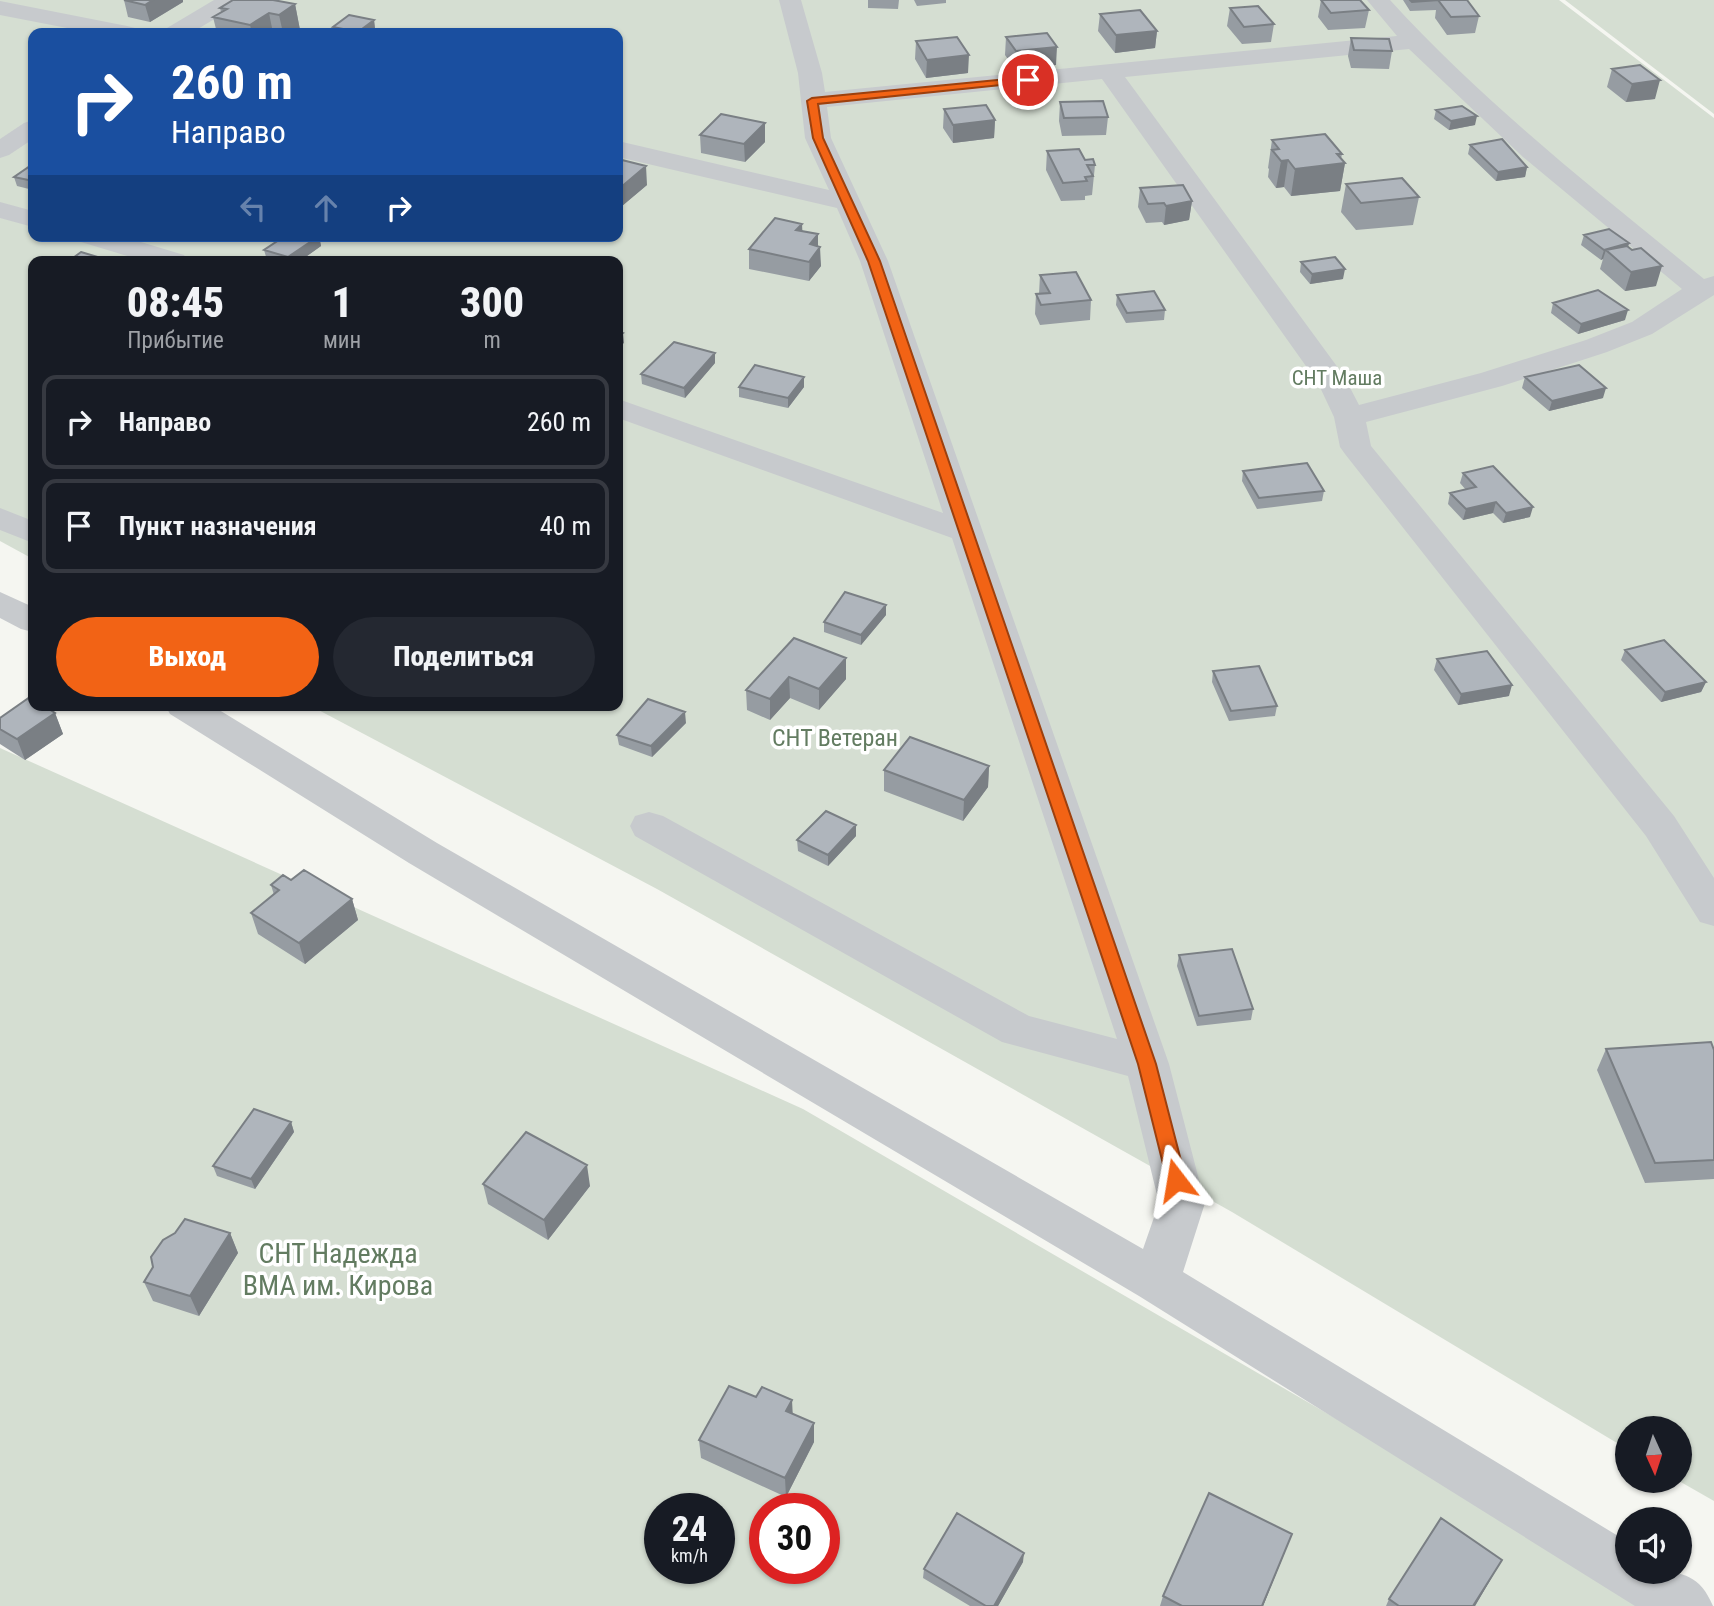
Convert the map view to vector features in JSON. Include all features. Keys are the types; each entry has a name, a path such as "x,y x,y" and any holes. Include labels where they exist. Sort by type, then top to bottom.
{"street":[{"path":"183,28 230,0"},
{"path":"790,0 810,74 818,138 874,261 1147,1064 1182,1203 1156,1281"},
{"path":"1349,417 1534,368 1634,332 1707,287 1538,155 1413,41 1378,0"},
{"path":"0,8 102,28"},
{"path":"812,101 1413,41"},
{"path":"1109,72 1333,382 1349,417 1356,447 1660,826 1714,911"},
{"path":"0,150 28,131"},
{"path":"623,150 848,203"},
{"path":"0,209 28,217"},
{"path":"111,242 157,256"},
{"path":"623,410 966,532"},
{"path":"0,518 28,531"},
{"path":"0,603 28,618"},
{"path":"193,711 423,853 1156,1281 1589,1549 1686,1606"},
{"path":"649,826 1017,1030 1147,1064"}],"green space":[{"name":"СНТ Маша","path":"0,0 1559,0 1714,118 1714,1501 1692,1488 1692,1416 1615,1416 1615,1442 1232,1212 657,889 320,711 623,711 623,256 28,256 28,556 0,541"},
{"path":"1565,0 1714,0 1714,114"},
{"name":"СНТ Надежда ВМА им. Кирова","path":"0,748 803,1109 1615,1580 1615,1584 1621,1584 1659,1606 0,1606"}],"building":[{"path":"124,0 153,0 145,5"},
{"path":"233,0 273,0 295,4 279,15 269,13 250,25 213,17 227,9 220,8"},
{"path":"1321,0 1360,0 1369,10 1331,13"},
{"path":"1438,0 1467,0 1479,16 1451,17"},
{"path":"1258,6 1274,24 1244,27 1230,8"},
{"path":"1140,10 1157,31 1116,35 1100,14"},
{"path":"349,15 374,20 363,28 333,27"},
{"path":"1047,33 1057,47 1016,51 1006,37"},
{"path":"957,37 969,55 927,60 916,41"},
{"path":"1351,38 1389,39 1392,51 1354,50"},
{"path":"1640,65 1660,80 1632,84 1612,69"},
{"path":"1103,101 1108,117 1064,118 1060,102"},
{"path":"986,105 995,120 953,125 944,109"},
{"path":"1462,106 1477,116 1451,121 1436,110"},
{"path":"721,114 765,123 744,144 700,135"},
{"path":"1325,134 1342,154 1337,154 1345,163 1295,169 1288,160 1281,161 1272,150 1279,149 1272,140"},
{"path":"1502,139 1527,167 1498,172 1470,145"},
{"path":"1079,149 1085,160 1093,159 1095,165 1087,165 1093,176 1085,177 1087,181 1063,183 1047,151"},
{"path":"623,160 646,166 623,185"},
{"path":"28,167 28,180 14,177"},
{"path":"1402,178 1419,197 1361,203 1346,184"},
{"path":"1183,185 1192,201 1166,206 1164,203 1148,204 1140,188"},
{"path":"775,218 802,224 796,230 818,234 810,244 820,247 809,262 749,249"},
{"path":"1609,229 1629,243 1604,250 1584,235"},
{"path":"276,242 310,242 289,256 264,250"},
{"path":"1627,246 1632,250 1641,248 1662,266 1631,272 1606,250"},
{"path":"81,252 94,256 76,256"},
{"path":"1335,257 1345,269 1312,274 1301,262"},
{"path":"1076,272 1091,300 1041,305 1036,294 1050,293 1040,275"},
{"path":"1598,290 1628,310 1581,324 1553,303"},
{"path":"1154,291 1165,310 1127,313 1117,295"},
{"path":"674,342 715,353 684,388 641,374"},
{"path":"755,365 804,377 788,398 739,387"},
{"path":"1579,365 1606,388 1552,401 1525,377"},
{"path":"1307,463 1324,491 1259,498 1243,471"},
{"path":"1493,466 1533,507 1506,513 1496,502 1466,509 1450,493 1476,487 1463,473"},
{"path":"845,592 886,605 861,635 824,622"},
{"path":"794,638 846,658 819,689 789,677 770,699 746,690"},
{"path":"1664,640 1706,682 1665,692 1625,650"},
{"path":"1487,651 1512,685 1461,694 1437,659"},
{"path":"1259,666 1277,706 1231,711 1213,671"},
{"path":"28,698 28,711 55,713 17,739 0,729 0,718"},
{"path":"648,699 685,712 651,746 617,735"},
{"path":"910,737 989,766 964,800 884,770"},
{"path":"826,811 856,825 828,855 797,840"},
{"path":"304,870 352,899 299,943 251,913 279,890 271,885 283,875 291,880"},
{"path":"1232,949 1253,1009 1199,1016 1179,955"},
{"path":"1711,1042 1714,1050 1714,1160 1655,1163 1606,1049"},
{"path":"254,1109 291,1122 251,1179 213,1166"},
{"path":"526,1132 587,1165 544,1220 483,1184"},
{"path":"185,1219 230,1233 190,1296 144,1282 153,1267 151,1257 163,1240 175,1233"},
{"path":"729,1386 756,1397 762,1387 792,1400 786,1411 814,1423 785,1478 699,1440"},
{"path":"1209,1493 1292,1534 1262,1606 1182,1606 1163,1596"},
{"path":"957,1513 1024,1553 994,1606 986,1606 924,1569"},
{"path":"1441,1518 1502,1560 1473,1606 1399,1606 1389,1599"}],"route":[{"path":"1028,80 812,101 818,138 874,261 1147,1064 1176,1180"}],"park label":[{"name":"СНТ Ветеран","path":"835,738"}]}
